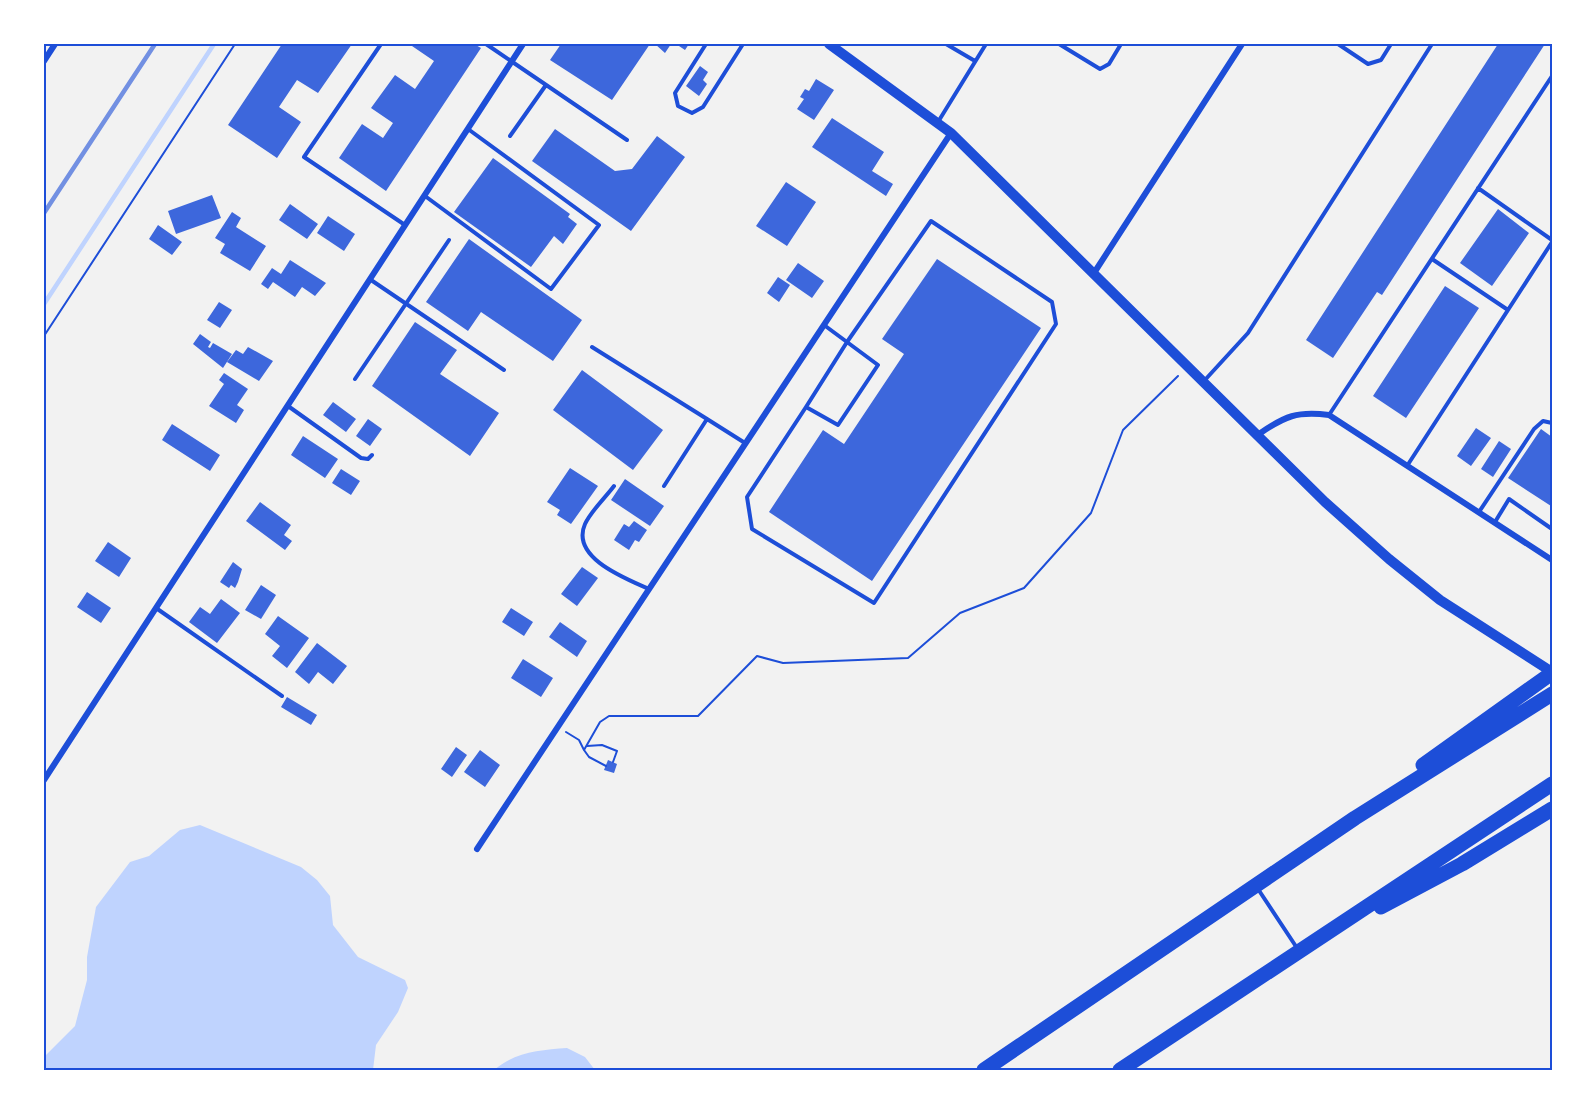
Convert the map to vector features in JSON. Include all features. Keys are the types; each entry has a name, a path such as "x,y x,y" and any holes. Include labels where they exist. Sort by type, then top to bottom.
{"highway":[{"path":"1379,803 1426,762 1552,673"},
{"path":"984,1071 1379,803 1552,694"},
{"path":"1120,1071 1552,784"},
{"path":"1299,951 1462,864 1552,809"}],"main road":[{"path":"829,44 951,133 1203,382 1259,434 1325,502 1389,559 1440,600 1552,673"}],"street":[{"path":"44,60 55,44"},
{"path":"44,780 523,44"},
{"path":"1094,273 1242,44"},
{"path":"477,849 951,133"},
{"path":"1259,434 1295,414 1329,415 1552,559"}],"lane":[{"path":"381,44 304,157 406,226"},
{"path":"486,44 627,140"},
{"path":"706,44 675,93 678,106 692,113 703,107 743,44"},
{"path":"946,44 975,62"},
{"path":"938,123 986,44"},
{"path":"1059,44 1100,69 1109,64 1121,44"},
{"path":"1338,44 1368,64 1381,60 1391,44"},
{"path":"1203,382 1248,333 1432,44"},
{"path":"1329,415 1552,78"},
{"path":"510,136 546,84"},
{"path":"425,196 551,289 599,225 468,129"},
{"path":"1407,466 1552,241 1478,188"},
{"path":"931,221 1052,302 1056,324 874,603 752,529 747,497 846,342 931,221"},
{"path":"355,379 449,240"},
{"path":"1432,259 1508,310"},
{"path":"371,280 504,370"},
{"path":"806,407 838,425 878,365 824,325"},
{"path":"592,347 745,443"},
{"path":"288,406 361,458 368,459 372,455"},
{"path":"664,486 707,419"},
{"path":"1479,513 1534,429 1543,421 1552,423"},
{"path":"614,486 585,524 583,535 587,549 615,575 649,589"},
{"path":"1494,522 1509,499 1552,529"},
{"path":"155,608 282,696"},
{"path":"1256,886 1299,951"}],"path":[{"path":"44,336 235,44"},
{"path":"584,750 600,722 609,716 698,716 757,656 783,663 908,658 960,613 1024,588 1091,513 1123,430 1177,376"},
{"path":"558,728 579,740 589,757 606,766"},
{"path":"587,746 602,745 617,751 613,762"}],"water":[{"path":"200,825 301,867 317,880 330,896 333,925 358,957 405,980 408,988 398,1012 376,1045 373,1070 44,1070 44,1057 75,1026 87,980 87,957 96,907 130,862 149,856 180,830"},
{"path":"567,1048 585,1057 595,1070 494,1070 519,1056 538,1051"}],"building":[{"path":"282,44 352,44 318,93 297,80 279,107 301,122 277,158 228,125"},
{"path":"414,44 474,44 481,48 386,191 339,158 362,124 383,138 393,123 371,108 395,75 415,89 434,61 412,46"},
{"path":"561,44 650,44 612,100 550,60"},
{"path":"655,44 671,44 665,53"},
{"path":"676,44 689,44 685,50"},
{"path":"1498,44 1545,44 1382,295 1377,292 1333,358 1306,340"},
{"path":"700,66 708,72 703,80 707,84 699,96 686,86"},
{"path":"816,79 834,90 814,120 797,109 804,99 800,97 805,89 809,91"},
{"path":"832,118 884,152 872,171 893,184 886,196 812,147"},
{"path":"555,129 615,171 632,169 657,136 685,157 631,231 532,161"},
{"path":"493,158 570,214 568,217 577,224 563,244 554,236 531,267 454,212"},
{"path":"786,182 816,202 787,246 756,226"},
{"path":"212,195 221,218 176,234 168,211"},
{"path":"290,204 318,224 307,239 279,220"},
{"path":"1498,209 1529,233 1492,286 1460,263"},
{"path":"232,212 241,218 236,227 266,246 250,271 220,253 225,244 215,238"},
{"path":"328,216 355,234 344,251 317,233"},
{"path":"158,225 182,242 172,255 149,239"},
{"path":"469,239 582,320 553,361 481,312 468,331 426,302"},
{"path":"937,259 1041,328 872,581 769,512 823,430 844,444 904,354 882,339"},
{"path":"290,260 326,283 315,296 302,287 295,297 273,282 268,289 261,284 272,268 281,274"},
{"path":"798,263 824,281 812,298 786,280"},
{"path":"778,277 790,285 779,302 767,293"},
{"path":"1445,286 1479,308 1406,418 1373,396"},
{"path":"219,302 232,310 220,328 207,320"},
{"path":"415,322 457,350 440,374 499,413 470,456 372,386"},
{"path":"200,334 211,342 208,347 210,348 213,343 232,354 223,368 193,344"},
{"path":"248,347 273,361 259,381 227,362 236,350 243,354"},
{"path":"582,370 663,430 633,470 553,410"},
{"path":"224,373 248,389 237,405 244,410 236,423 209,406 224,384 219,380"},
{"path":"333,402 356,419 346,432 323,415"},
{"path":"368,419 382,429 370,446 356,436"},
{"path":"172,424 220,455 210,471 162,440"},
{"path":"1476,428 1491,438 1471,466 1457,456"},
{"path":"1541,429 1552,437 1551,506 1508,478"},
{"path":"303,436 338,459 325,478 291,455"},
{"path":"1499,441 1511,449 1493,477 1481,469"},
{"path":"570,468 598,486 571,524 557,515 560,510 547,502"},
{"path":"341,469 360,481 351,495 332,483"},
{"path":"625,479 664,506 650,526 611,500"},
{"path":"260,502 291,525 284,535 292,541 285,550 246,521"},
{"path":"634,521 647,530 639,542 635,540 629,550 614,540 624,524 629,527"},
{"path":"108,542 131,558 119,577 95,561"},
{"path":"233,562 242,569 235,588 231,585 229,588 220,582"},
{"path":"582,567 598,578 577,606 561,594"},
{"path":"261,585 276,595 261,619 245,610"},
{"path":"87,592 111,608 101,623 77,607"},
{"path":"221,599 240,613 217,643 189,622 200,607 210,614"},
{"path":"511,608 533,622 524,636 502,622"},
{"path":"278,616 309,638 287,668 272,656 280,646 265,634"},
{"path":"560,622 587,641 577,657 549,637"},
{"path":"317,643 347,666 333,684 318,672 309,684 295,672"},
{"path":"523,659 553,678 541,697 511,678"},
{"path":"287,697 317,715 311,725 281,707"},
{"path":"456,747 467,755 452,777 441,769"},
{"path":"480,750 500,765 485,787 464,772"},
{"path":"608,760 617,764 614,773 604,770"}],"waterway":[{"path":"44,304 214,44"}],"railway":[{"path":"44,213 155,44"}]}
